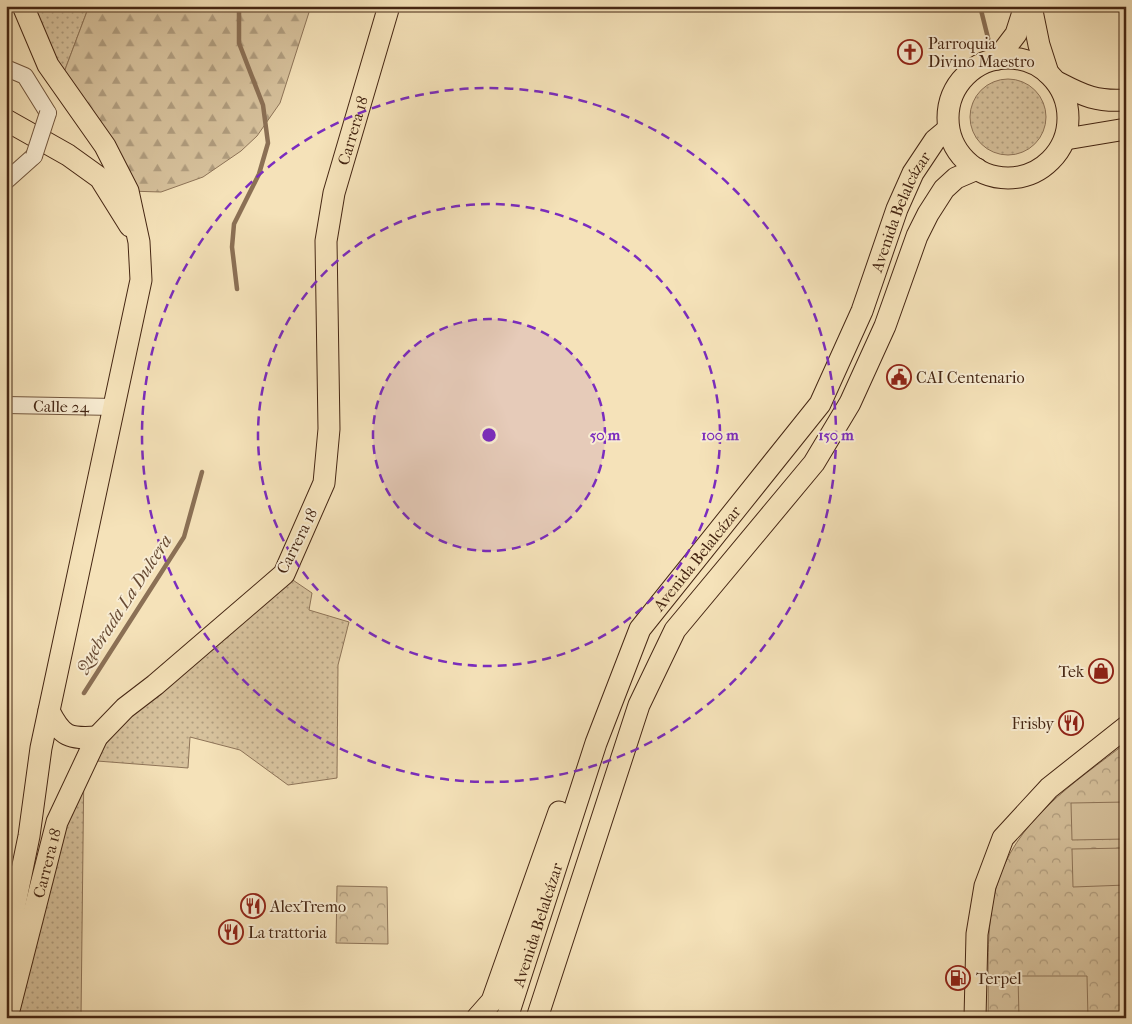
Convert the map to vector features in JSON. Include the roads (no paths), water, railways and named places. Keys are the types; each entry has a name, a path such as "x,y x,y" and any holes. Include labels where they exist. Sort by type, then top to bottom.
{"main road":[{"name":"Carrera 18","path":"6,948 30,836 41,748 141,280 139,242 128,191 105,146 48,65 23,6"},
{"name":"Carrera 18","path":"7,1018 56,822 96,737 125,708 155,685 284,574 321,491 324,483 329,430 326,241 334,194 389,6"},
{"path":"997,60 1016,34 1025,6"},
{"path":"1031,6 1039,45 1054,78 1069,108 1070,120 1066,139 1052,162 1029,173 1002,176 977,170 958,153 947,130 947,112 958,84 977,67 997,60 1025,62 1054,78 1088,98 1105,101 1126,100"},
{"path":"6,120 68,154 100,178 139,242"},
{"path":"1066,139 1126,128"},
{"name":"Avenida Belalcázar","path":"507,1018 596,744 640,629 820,404 862,312 897,209 913,173 935,140 947,130"},
{"name":"Avenida Belalcázar","path":"537,1018 639,705 676,630 814,463 850,403 881,335 917,236 928,214 944,189 956,178 977,170"},
{"path":"49,711 55,724 66,735 79,738 96,737"},
{"path":"975,1018 977,934 985,886 1003,838 1049,788 1126,728"},
{"path":"478,1018 492,1001 565,794 596,744"}],"street":[{"path":"6,70 24,76 48,113 34,156 6,181"},
{"name":"Calle 24","path":"6,405 115,407"}],"waterway":[{"name":"Quebrada La Dulcera","path":"237,289 232,247 234,224 259,174 268,143 263,105 239,43 239,6"},
{"path":"980,6 992,54"},
{"name":"Quebrada La Dulcera","path":"84,693 184,537 202,472"}],"place":[{"name":"Parroquia Divino Maestro","path":"910,52"},
{"name":"CAI Centenario","path":"899,377"},
{"name":"Tek","path":"1101,671"},
{"name":"Frisby","path":"1071,723"},
{"name":"AlexTremo","path":"253,906"},
{"name":"La trattoria","path":"231,932"},
{"name":"Terpel","path":"958,978"}]}
